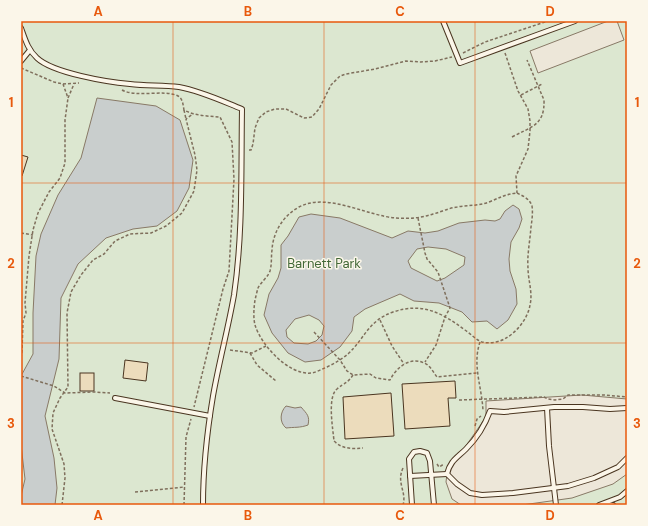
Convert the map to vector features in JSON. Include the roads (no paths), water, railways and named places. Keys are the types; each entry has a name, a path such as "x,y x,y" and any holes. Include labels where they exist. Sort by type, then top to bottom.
{"lane":[{"path":"443,21 460,63 575,21"},
{"path":"21,28 30,50 37,58 50,67 63,72 128,84 197,91 242,109 238,250 234,294 210,416 204,465 203,505"},
{"path":"21,62 30,50"},
{"path":"114,396 210,416"},
{"path":"447,474 450,463 467,448 482,428 490,411 504,412 547,408 583,407 610,409 627,408"},
{"path":"547,408 553,489 556,505"},
{"path":"412,505 409,459 414,452 420,451 427,453 430,461 434,505"},
{"path":"410,476 447,474 457,484 470,493 482,495 553,489 568,486 594,478 618,467 627,458"},
{"path":"601,504 620,497 627,491"},
{"path":"601,504 613,505"}],"park label":[{"name":"Barnett Park","path":"324,263"}]}
